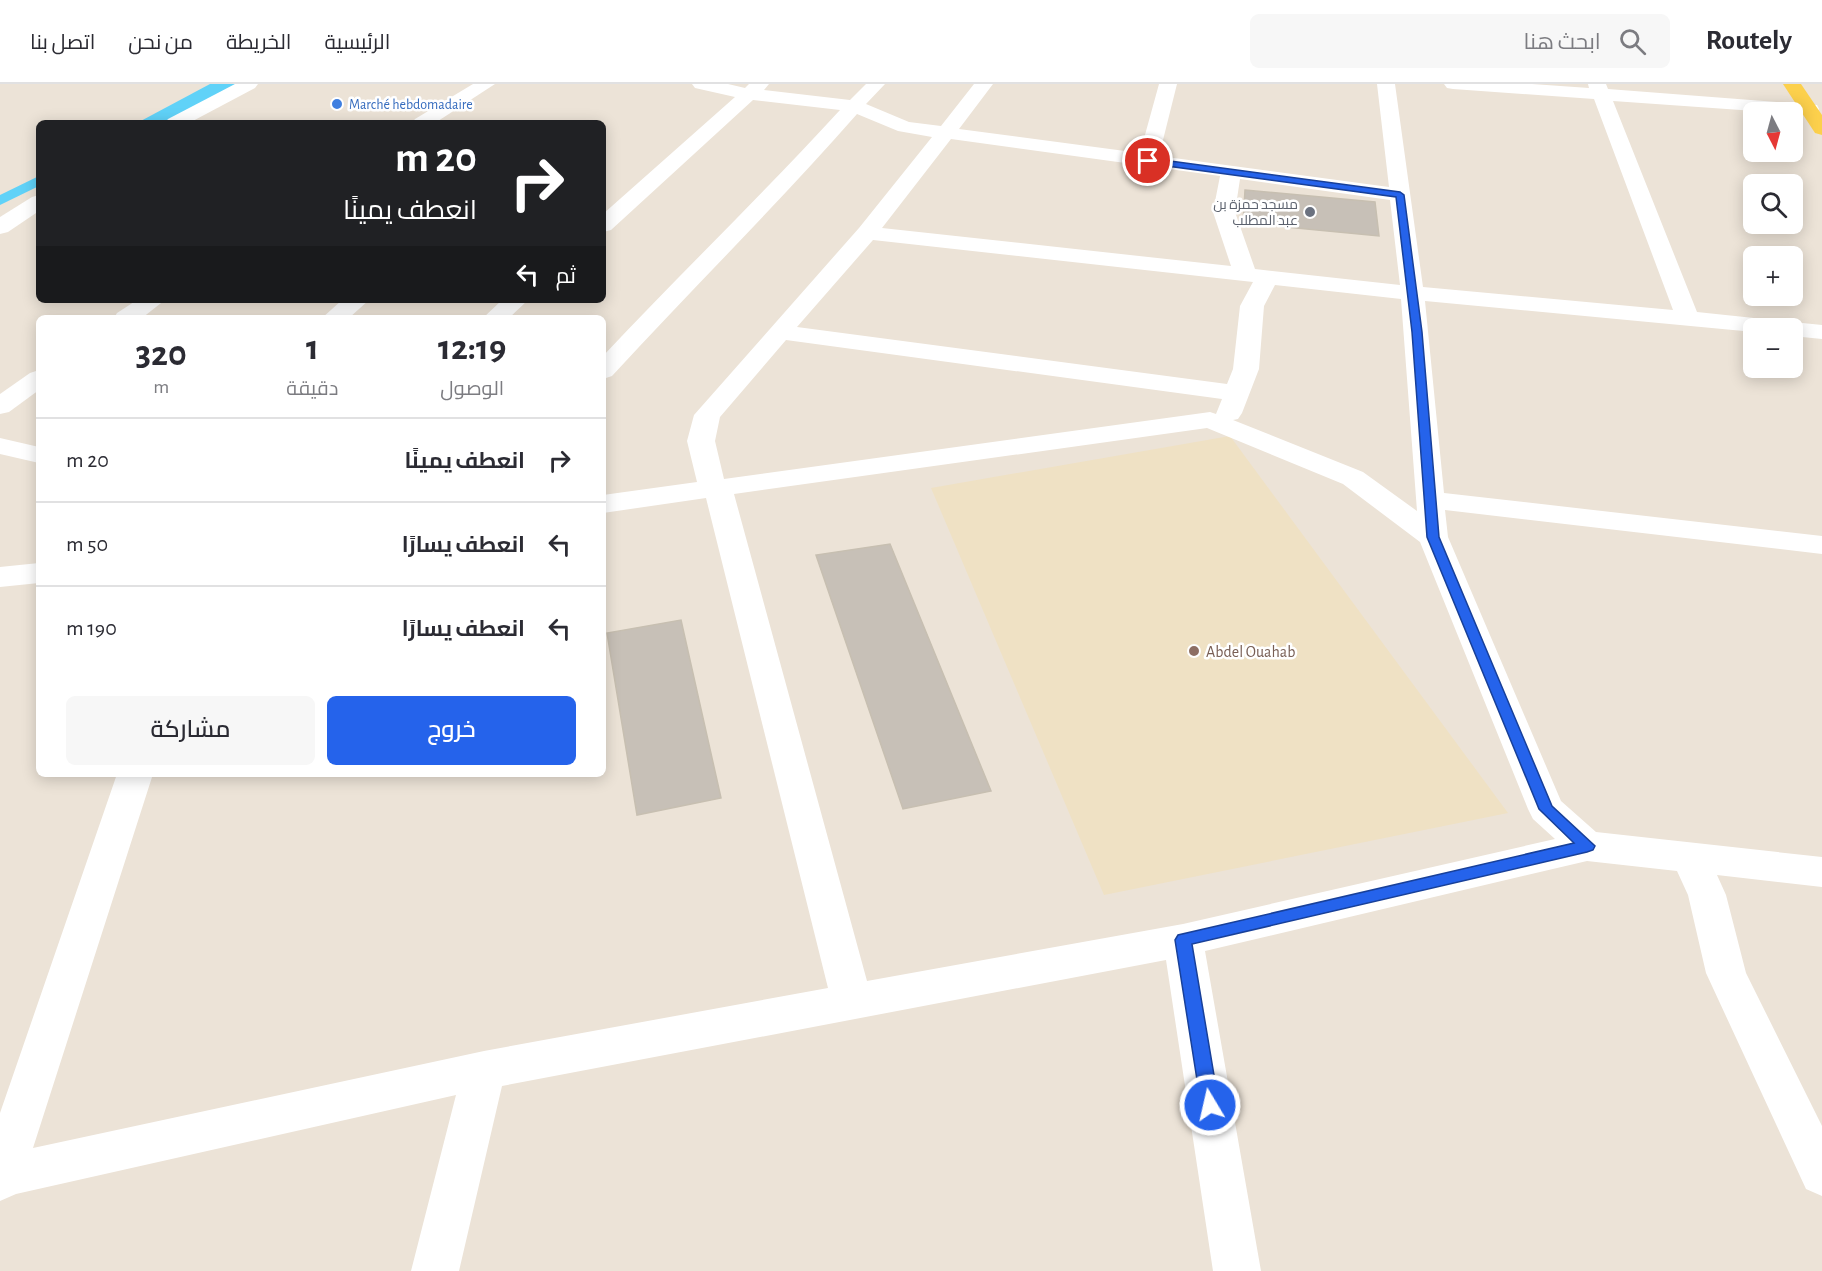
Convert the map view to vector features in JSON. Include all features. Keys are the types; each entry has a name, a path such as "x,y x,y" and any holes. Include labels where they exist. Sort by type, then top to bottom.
{"main road":[{"path":"1792,84 1817,118"}],"street":[{"path":"181,120 249,84"},
{"path":"427,120 486,84"},
{"path":"701,84 755,89 854,106 905,127 1400,195"},
{"path":"606,368 876,84"},
{"path":"852,1001 716,489 701,441 708,415 867,233 948,133 984,84"},
{"path":"1148,161 1168,84"},
{"path":"1386,84 1412,293 1433,537 1546,809 1587,846"},
{"path":"1453,84 1599,89 1817,118"},
{"path":"606,222 755,89"},
{"path":"1599,89 1689,319"},
{"path":"1224,426 1246,369 1257,276 1224,212 1231,172"},
{"path":"0,227 36,203"},
{"path":"867,233 1412,293 1743,324"},
{"path":"130,315 148,303"},
{"path":"338,315 353,303"},
{"path":"498,315 512,303"},
{"path":"1803,330 1822,332"},
{"path":"780,332 1237,393"},
{"path":"0,406 36,380"},
{"path":"606,504 1210,420 1353,478 1433,537"},
{"path":"0,446 36,454"},
{"path":"1430,500 1822,545"},
{"path":"0,577 36,573"},
{"path":"0,1177 134,777"},
{"path":"0,1177 484,1070 1183,940 1587,846 1822,872"},
{"path":"1689,857 1707,895 1726,974 1822,1174"},
{"path":"1183,940 1237,1271"},
{"path":"435,1271 484,1070"}],"shaded area":[{"name":"Abdel Ouahab","path":"1230,436 1508,813 1104,895 931,488"}],"water":[{"path":"210,84 236,84 169,120 143,120"},
{"path":"36,177 36,187 0,205 0,195"}],"building":[{"name":"مسجد حمزة بن عبد المطلب","path":"1245,190 1375,202 1379,236 1243,223"},
{"path":"890,544 991,791 903,809 816,555"},
{"path":"681,620 721,798 637,815 607,633"}],"place":[{"name":"Marché hebdomadaire","path":"337,104"},
{"name":"مسجد حمزة بن عبد المطلب","path":"1310,212"},
{"name":"Abdel Ouahab","path":"1194,651"}],"route":[{"path":"1148,161 1400,195 1417,332 1433,537 1546,809 1587,846 1183,940 1210,1105"}]}
